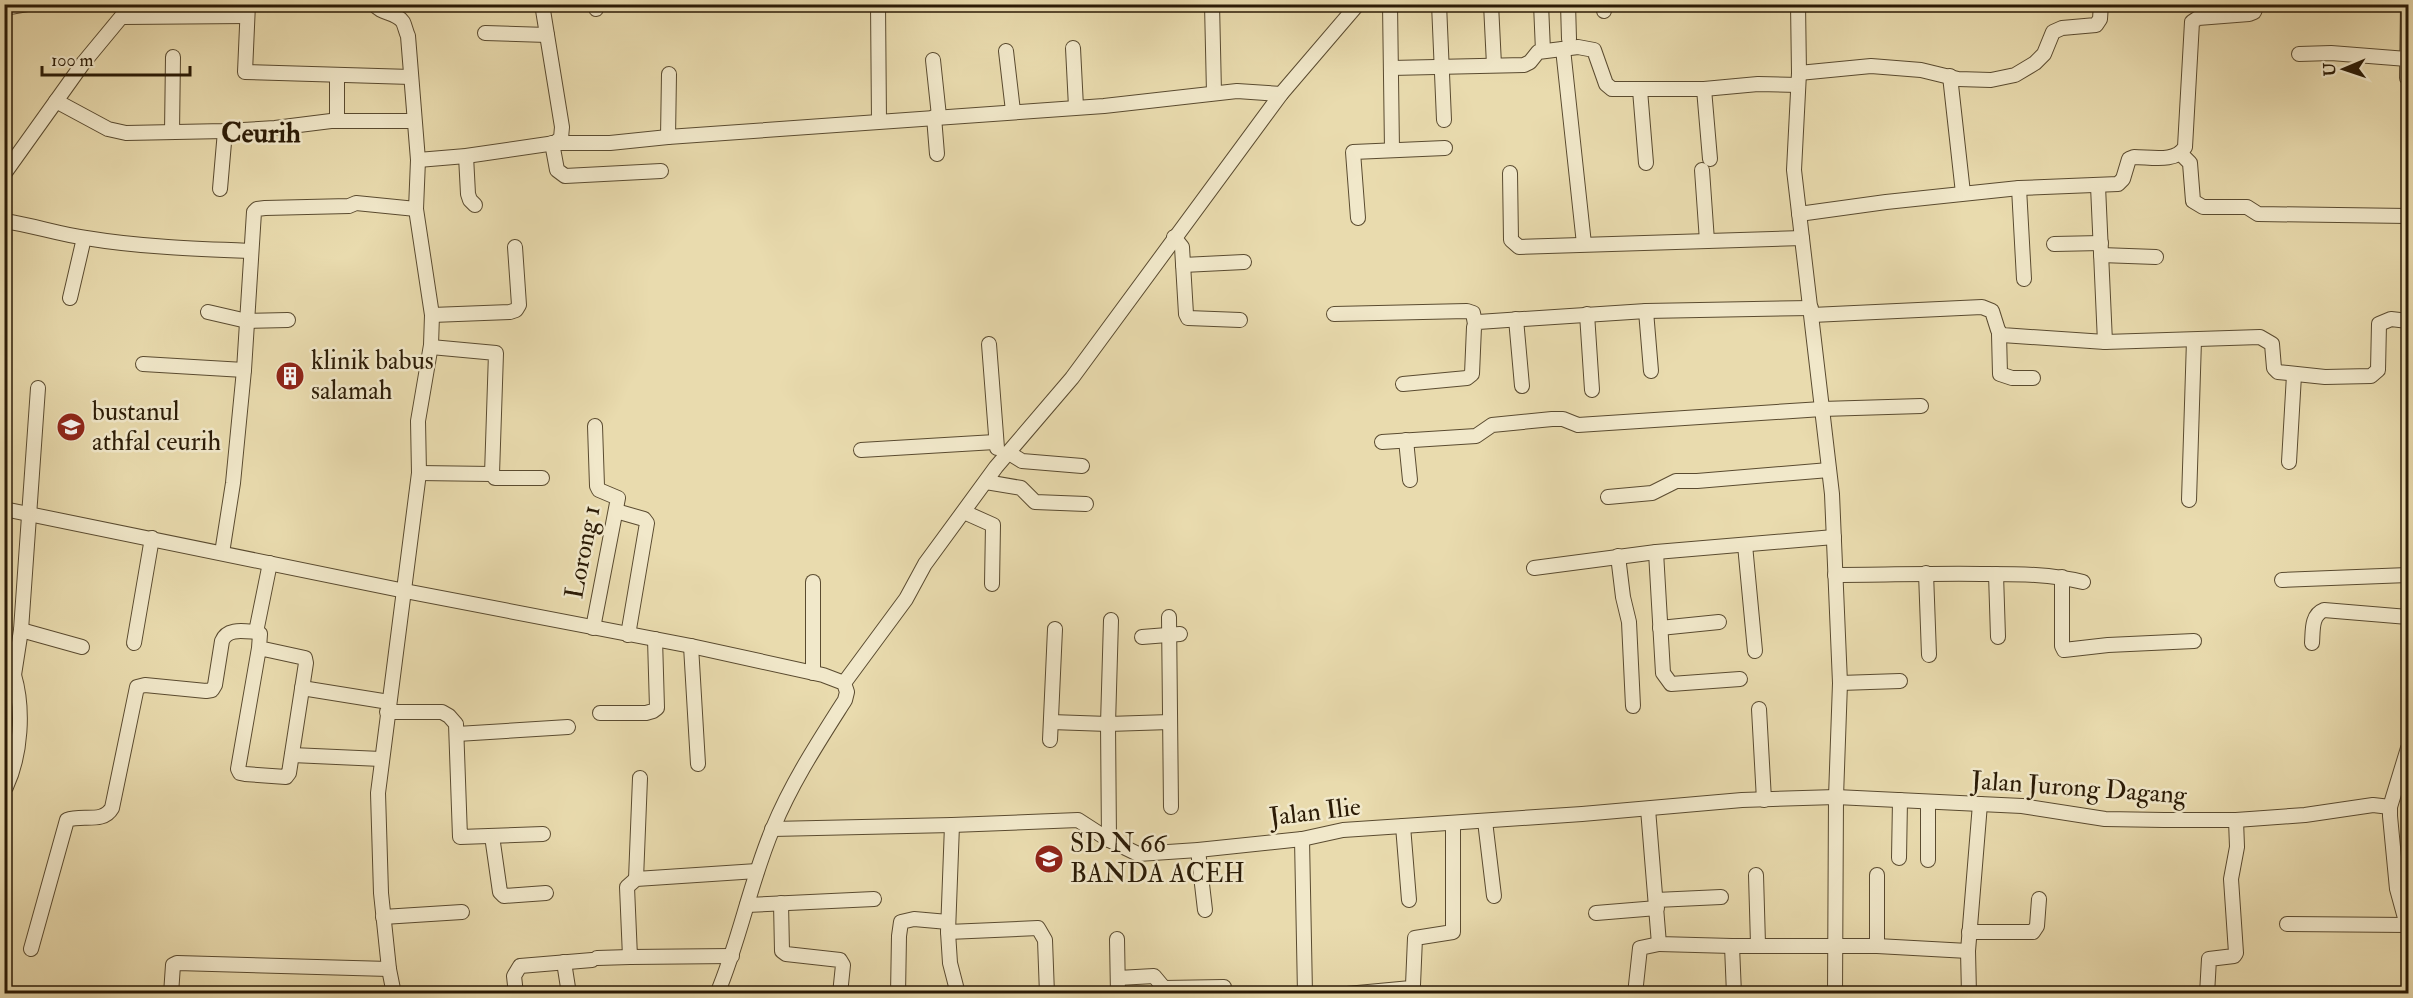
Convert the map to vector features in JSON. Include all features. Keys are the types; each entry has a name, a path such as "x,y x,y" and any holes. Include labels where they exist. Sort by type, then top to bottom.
{"street":[{"path":"4,8 27,4"},
{"path":"4,174 84,62 132,4"},
{"path":"374,4 377,9 396,15 403,23 410,48 418,160 416,209 432,315 430,347 418,421 419,473 378,793 383,917 394,993"},
{"path":"542,4 562,127 561,138 554,143"},
{"path":"878,4 879,121"},
{"path":"1212,4 1214,93"},
{"path":"844,683 906,599 926,564 986,482 1072,378 1281,94 1358,4"},
{"path":"1390,4 1392,150"},
{"path":"1439,4 1444,120"},
{"path":"1491,4 1494,65"},
{"path":"1541,4 1543,51"},
{"path":"1568,4 1566,44 1584,244"},
{"path":"1798,4 1798,79 1794,170 1829,470 1840,683 1836,798 1835,993"},
{"path":"1391,68 1524,65 1530,62 1538,52 1566,44 1594,50 1606,84 1612,89 1704,89 1798,79 1871,66 1921,70 1970,80 1991,80 2014,75 2024,70 2043,54 2053,32 2062,28 2096,25 2100,19 2101,4"},
{"path":"1799,214 1964,193 2118,184 2123,179 2129,159 2134,157 2174,158 2181,154 2185,147 2192,22 2198,18 2249,14 2254,12 2257,4"},
{"path":"2407,78 2408,4"},
{"path":"123,17 247,10 245,72 411,77"},
{"path":"485,33 547,35"},
{"path":"1074,48 1076,107"},
{"path":"1006,51 1012,111"},
{"path":"2299,54 2331,53 2407,59"},
{"path":"172,132 173,57"},
{"path":"933,60 937,154"},
{"path":"668,137 669,74"},
{"path":"337,121 338,76"},
{"path":"1950,76 1964,193"},
{"path":"1704,89 1707,241"},
{"path":"1640,90 1646,163"},
{"path":"418,160 466,156 554,143 610,143 1076,107 1237,91 1281,94"},
{"path":"56,101 116,131 225,131 337,121 414,122"},
{"path":"220,189 225,131"},
{"path":"554,143 557,170 565,176 661,171"},
{"path":"1358,218 1353,152 1445,148"},
{"path":"2181,154 2190,163 2193,201 2203,207 2247,207 2258,214 2409,216"},
{"path":"466,156 468,194 475,205"},
{"path":"1510,173 1512,243 1519,247 1802,238"},
{"path":"2098,186 2105,342"},
{"path":"2019,188 2024,279"},
{"path":"222,553 233,483 244,370 252,220 257,209 349,206 356,203 416,209"},
{"path":"4,221 42,227 84,238 156,247 251,251"},
{"path":"1174,237 1182,247 1188,318 1240,320"},
{"path":"70,298 84,238"},
{"path":"2054,244 2156,256"},
{"path":"432,315 516,310 519,305 515,247"},
{"path":"1183,265 1244,262"},
{"path":"1474,324 1478,321 1646,311 1811,312 1982,307 1994,314 1999,334 2000,374 2012,378 2033,378"},
{"path":"1334,314 1467,311 1473,313 1472,374 1467,378 1403,384"},
{"path":"1646,311 1651,371"},
{"path":"208,312 247,321 288,320"},
{"path":"1587,314 1592,390"},
{"path":"1516,319 1522,386"},
{"path":"1999,334 2105,342 2260,337 2272,344 2274,368 2278,372 2325,378 2371,376 2378,370 2379,324 2391,319 2409,321"},
{"path":"2189,500 2194,340"},
{"path":"989,344 995,442 1005,457 1022,461 1082,466"},
{"path":"430,347 496,352 492,474"},
{"path":"143,364 244,370"},
{"path":"2289,462 2294,375"},
{"path":"6,787 16,759 19,700 9,674 21,630 27,513 38,388"},
{"path":"1382,442 1476,436 1492,425 1552,419 1563,419 1578,424 1822,409 1921,406"},
{"name":"Lorong 1","path":"593,628 618,498 599,490 597,486 595,426"},
{"path":"1406,440 1410,480"},
{"path":"861,450 995,442"},
{"path":"1608,497 1652,493 1676,481 1829,470"},
{"path":"419,473 492,474 495,478 542,478"},
{"path":"986,482 1021,488 1035,501 1086,504"},
{"path":"4,509 405,591 691,645 813,673 844,683"},
{"path":"616,511 644,519 647,523 628,634"},
{"path":"964,512 993,525 992,584"},
{"path":"1533,568 1617,556 1833,537"},
{"path":"134,642 152,538"},
{"path":"1745,545 1755,651"},
{"path":"1656,552 1664,673 1671,684 1740,679"},
{"path":"1617,556 1629,622 1634,706"},
{"path":"256,632 270,563"},
{"path":"1926,573 1929,655"},
{"path":"1835,575 1996,574 2062,577 2083,582"},
{"path":"1996,574 1998,637"},
{"path":"2282,580 2409,575"},
{"path":"2062,577 2062,646 2064,650 2108,645 2194,641"},
{"path":"813,582 813,673"},
{"path":"2312,644 2315,617 2318,612 2324,610 2409,617"},
{"path":"1169,617 1174,635 1170,722 1171,807"},
{"path":"1109,840 1108,724 1112,620"},
{"path":"1660,628 1719,622"},
{"path":"1050,740 1055,629"},
{"path":"21,630 82,647"},
{"path":"31,949 67,820 103,817 112,808 137,687 145,685 212,690 215,685 224,635 231,632 260,634 238,771 245,774 286,777 289,773 292,755 305,658 259,648"},
{"path":"1142,637 1174,635"},
{"path":"600,713 646,713 657,708 655,639"},
{"path":"691,645 698,764"},
{"path":"1840,683 1900,681"},
{"path":"717,993 732,956 772,828 791,787 846,700 847,692 844,683"},
{"path":"302,688 388,707 442,712 454,722 457,734 460,837 543,834"},
{"path":"1759,709 1764,800"},
{"path":"1051,722 1108,724 1170,722"},
{"path":"457,734 568,727"},
{"path":"2287,924 2408,927 2397,889 2392,803 2409,748"},
{"path":"292,755 381,759"},
{"path":"636,879 640,778"},
{"name":"Jalan Ilie","path":"772,828 1078,820 1109,840 1138,854 1302,839 1342,830 1764,800 1836,798"},
{"name":"Jalan Jurong Dagang","path":"1836,798 2022,806 2105,819 2236,820 2304,815 2337,808 2409,803"},
{"path":"1899,858 1900,800"},
{"path":"1928,802 1928,860"},
{"path":"1969,993 1969,932 1980,804"},
{"path":"1648,809 1659,944"},
{"path":"2207,993 2209,959 2234,956 2236,953 2231,879 2237,847 2236,820"},
{"path":"1485,821 1494,896"},
{"path":"1347,993 1411,988 1413,985 1414,938 1453,932 1453,823"},
{"path":"952,825 948,927 950,963 958,993"},
{"path":"1402,826 1409,900"},
{"path":"492,836 500,892 504,896 546,893"},
{"path":"1302,839 1305,993"},
{"path":"1198,850 1204,910"},
{"path":"630,957 627,887 636,879 757,871"},
{"path":"1756,875 1758,944"},
{"path":"1877,875 1877,946"},
{"path":"1596,913 1721,897"},
{"path":"747,905 874,899"},
{"path":"1969,932 2033,932 2037,926 2039,899"},
{"path":"781,903 782,951 786,954 840,960 843,965 840,993"},
{"path":"383,917 462,912"},
{"path":"898,993 901,922 914,919 948,927 1038,928 1046,940 1047,993"},
{"path":"1117,939 1118,993"},
{"path":"1635,993 1640,948 1659,944 1836,945 1968,951"},
{"path":"1732,946 1734,993"},
{"path":"516,993 514,976 520,966 630,957 732,956"},
{"path":"564,962 569,993"},
{"path":"171,993 173,965 177,963 389,969"},
{"path":"1118,978 1154,976 1164,988 1224,987"}],"place":[{"name":"klinik babus salamah","path":"290,376"},
{"name":"bustanul athfal ceurih","path":"71,427"},
{"name":"SD N 66 BANDA ACEH","path":"1049,859"}],"district":[{"name":"Ceurih","path":"261,133"}]}
